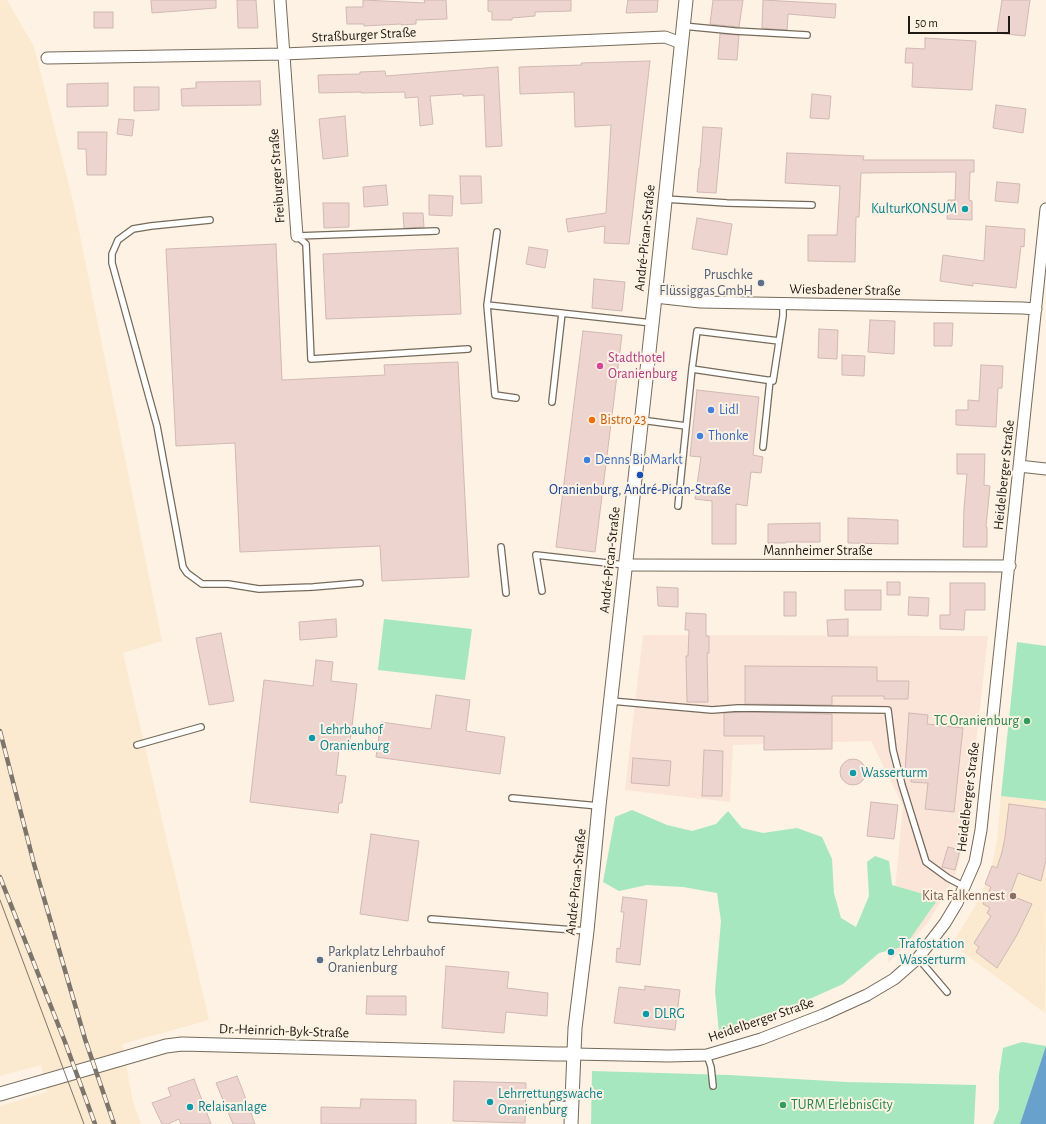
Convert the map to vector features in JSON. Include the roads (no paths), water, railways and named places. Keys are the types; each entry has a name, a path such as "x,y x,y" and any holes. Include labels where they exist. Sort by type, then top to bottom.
{"street":[{"name":"Freiburger Straße","path":"280,0 297,236"},
{"name":"André-Pican-Straße","path":"571,1124 573,1054 686,0"},
{"name":"Straßburger Straße","path":"47,58 284,54 665,37 681,43"},
{"name":"Heidelberger Straße","path":"573,1054 669,1056 707,1055 761,1039 823,1015 867,995 894,979 918,958 945,923 965,887 975,862 981,830 1036,309 1042,287 1046,209"},
{"name":"Wiesbadener Straße","path":"655,297 700,302 1036,309"},
{"path":"1020,466 1046,468"},
{"name":"Mannheimer Straße","path":"626,565 1010,566"},
{"name":"Dr.-Heinrich-Byk-Straße","path":"0,1094 166,1046 182,1044 573,1054"}],"lane":[{"path":"683,26 806,35"},
{"path":"665,199 727,203 812,205"},
{"path":"210,220 151,226 133,230 118,240 112,254 112,263 157,426 183,566 187,573 202,584 228,584 259,589 313,587 360,583"},
{"name":"Freiburger Straße","path":"297,236 436,231"},
{"path":"497,232 487,304 495,395 516,398"},
{"path":"297,236 306,244 311,359 468,349"},
{"path":"487,304 652,323"},
{"path":"692,369 773,381 783,304"},
{"path":"552,402 562,313"},
{"path":"678,506 697,331 779,341"},
{"path":"762,447 770,380"},
{"path":"641,420 686,426"},
{"path":"501,548 506,593"},
{"path":"542,592 536,555 626,565"},
{"path":"611,701 712,710 738,708 888,710 895,757 902,785 926,862 948,878 965,887"},
{"path":"137,745 201,727"},
{"path":"512,798 599,806"},
{"path":"431,919 587,931"},
{"path":"918,958 947,992"},
{"path":"707,1055 711,1067 713,1086"},
{"path":"553,1104 571,1105"}],"water":[{"path":"1046,1046 1046,1124 1020,1124"}],"tram line":[{"path":"0,900 84,1124"}],"railway":[{"path":"0,731 34,864 85,1039 114,1124"},
{"path":"0,877 65,1042 95,1124"}],"place":[{"name":"KulturKONSUM","path":"965,209"},
{"name":"Pruschke Flüssiggas GmbH","path":"761,283"},
{"name":"Stadthotel Oranienburg","path":"600,366"},
{"name":"Lidl","path":"711,410"},
{"name":"Bistro 23","path":"592,420"},
{"name":"Thonke","path":"700,436"},
{"name":"Denns BioMarkt","path":"587,460"},
{"name":"Oranienburg, André-Pican-Straße","path":"640,475"},
{"name":"TC Oranienburg","path":"1027,721"},
{"name":"Lehrbauhof Oranienburg","path":"312,738"},
{"name":"Wasserturm","path":"853,773"},
{"name":"Kita Falkennest","path":"1013,896"},
{"name":"Trafostation Wasserturm","path":"891,952"},
{"name":"Parkplatz Lehrbauhof Oranienburg","path":"320,960"},
{"name":"DLRG","path":"646,1014"},
{"name":"Lehrrettungswache Oranienburg","path":"490,1102"},
{"name":"TURM ErlebnisCity","path":"783,1105"},
{"name":"Relaisanlage","path":"190,1107"}]}
